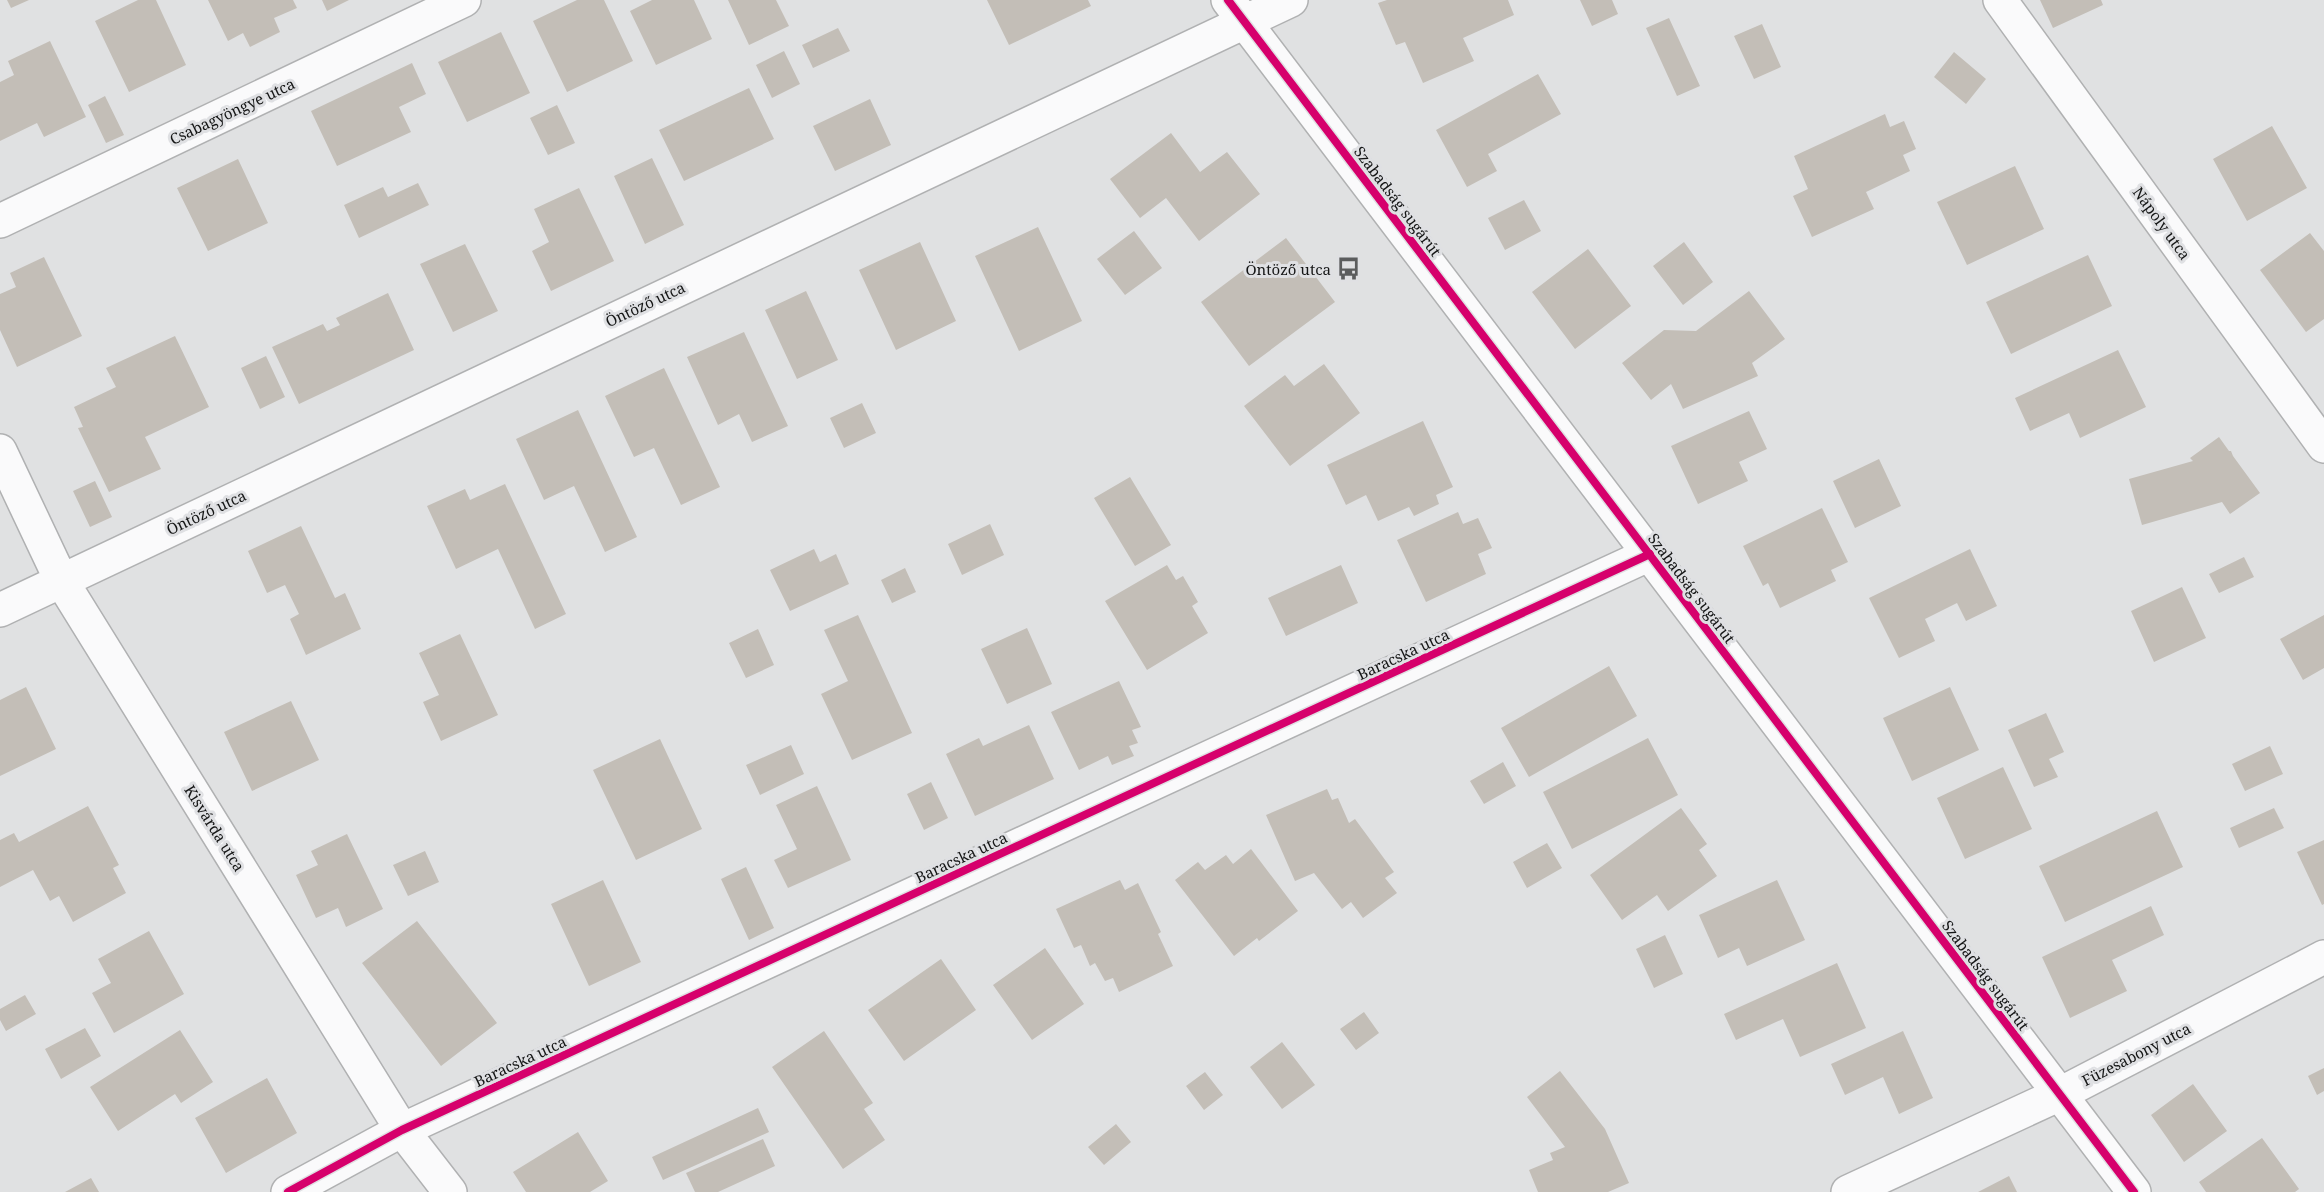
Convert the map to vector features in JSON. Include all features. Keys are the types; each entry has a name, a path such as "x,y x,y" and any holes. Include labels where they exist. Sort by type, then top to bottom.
{"street":[{"name":"Csabagyöngye utca","path":"0,221 464,0"},
{"name":"Öntöző utca","path":"0,610 1236,11 1291,0"},
{"name":"Nápoly utca","path":"2000,0 2324,446"},
{"name":"Szabadság sugárút","path":"1236,11 2134,1192"},
{"name":"Kisvárda utca","path":"0,451 61,580 402,1130 450,1192"},
{"name":"Baracska utca","path":"288,1192 402,1130 1650,554"},
{"name":"Füzesabony utca","path":"1848,1192 2060,1094 2324,957"}],"building":[{"path":"7,0 29,0 11,8"},
{"path":"138,0 156,0 186,65 129,92 95,21"},
{"path":"208,0 293,0 297,8 274,18 280,32 250,47 243,33 228,41"},
{"path":"322,0 349,0 327,11"},
{"path":"577,0 604,0 633,61 567,92 533,21"},
{"path":"652,0 694,0 712,39 656,65 630,11"},
{"path":"728,0 776,0 789,26 749,45"},
{"path":"987,0 1088,0 1091,6 1009,45"},
{"path":"1387,0 1508,0 1514,15 1463,38 1474,61 1423,83 1405,42 1396,45 1378,3"},
{"path":"1580,0 1612,0 1618,14 1592,26"},
{"path":"2040,0 2101,0 2103,5 2053,28"},
{"path":"1669,18 1700,86 1677,96 1646,28"},
{"path":"1762,24 1781,67 1754,79 1734,36"},
{"path":"838,28 850,51 813,68 802,45"},
{"path":"501,32 530,93 467,122 438,62"},
{"path":"50,41 86,117 44,137 37,123 0,141 0,82 14,75 8,61"},
{"path":"784,51 800,84 772,98 756,65"},
{"path":"1954,52 1986,79 1966,104 1934,77"},
{"path":"412,63 426,94 399,107 411,132 337,166 311,111"},
{"path":"1538,74 1561,114 1488,154 1497,171 1467,187 1436,130"},
{"path":"749,88 774,139 684,181 659,130"},
{"path":"105,96 124,135 106,143 88,105"},
{"path":"870,99 891,145 835,171 813,126"},
{"path":"557,105 575,143 548,155 530,118"},
{"path":"1885,114 1890,127 1904,121 1916,149 1903,155 1910,171 1866,192 1874,209 1812,237 1793,196 1808,189 1794,156"},
{"path":"2272,126 2307,188 2247,221 2213,159"},
{"path":"1171,133 1200,172 1227,152 1260,194 1199,241 1166,198 1140,218 1110,179"},
{"path":"652,158 684,225 645,244 614,176"},
{"path":"238,159 268,223 208,251 177,188"},
{"path":"2015,166 2044,229 1967,265 1937,202"},
{"path":"418,183 429,205 359,238 344,205 383,187 388,197"},
{"path":"579,188 614,261 551,291 532,251 549,242 534,209"},
{"path":"1524,200 1541,231 1505,250 1488,218"},
{"path":"1038,227 1082,321 1019,351 975,256"},
{"path":"1134,231 1162,268 1125,295 1097,259"},
{"path":"2310,233 2324,251 2324,319 2306,332 2260,270"},
{"path":"1286,238 1335,302 1249,366 1201,302"},
{"path":"920,242 956,321 896,350 859,270"},
{"path":"1684,242 1713,282 1683,305 1653,266"},
{"path":"465,244 498,311 453,332 420,264"},
{"path":"1588,249 1631,306 1575,349 1532,292"},
{"path":"2088,255 2112,306 2011,354 1986,302"},
{"path":"44,257 82,336 17,367 0,330 0,294 16,287 10,273"},
{"path":"806,291 838,360 797,379 765,310"},
{"path":"1749,291 1785,339 1752,363 1758,376 1683,409 1671,384 1651,400 1622,363 1664,330 1696,331"},
{"path":"388,293 414,350 299,404 272,347 323,324 327,331 340,325 336,318"},
{"path":"744,332 788,426 752,442 739,414 718,425 687,357"},
{"path":"175,336 209,407 145,437 161,469 109,492 78,428 83,427 74,407 116,387 106,368"},
{"path":"2118,350 2146,407 2080,438 2069,413 2030,431 2015,398"},
{"path":"266,356 285,397 260,409 241,368"},
{"path":"1324,364 1360,413 1290,466 1244,406 1285,375 1294,386"},
{"path":"664,368 720,487 681,505 654,448 634,457 605,396"},
{"path":"862,403 876,433 844,448 830,418"},
{"path":"578,410 637,537 605,552 574,486 544,500 516,439"},
{"path":"1749,411 1767,449 1739,462 1748,481 1698,504 1671,446"},
{"path":"1423,421 1453,487 1436,495 1439,504 1414,516 1409,507 1378,521 1366,495 1346,505 1327,465"},
{"path":"2219,437 2260,493 2230,514 2222,502 2142,525 2129,479 2193,461 2190,458"},
{"path":"1879,459 1901,506 1855,528 1833,481"},
{"path":"1130,477 1171,545 1135,566 1094,498"},
{"path":"95,481 112,517 90,527 73,491"},
{"path":"505,484 566,614 535,629 498,549 456,569 427,506 465,489 470,500"},
{"path":"1822,508 1848,562 1831,570 1836,581 1780,608 1768,583 1763,586 1743,546"},
{"path":"1458,512 1463,524 1478,518 1492,548 1478,554 1486,574 1426,602 1397,540"},
{"path":"990,524 1004,555 962,575 948,544"},
{"path":"301,526 335,598 345,593 361,629 306,655 290,619 299,614 285,585 267,593 248,551"},
{"path":"814,549 820,562 836,554 849,584 790,611 770,570"},
{"path":"1970,549 1997,606 1966,621 1957,603 1925,619 1935,641 1899,658 1869,598"},
{"path":"2244,557 2254,577 2219,593 2209,574"},
{"path":"1167,565 1176,580 1183,576 1198,602 1192,606 1208,633 1147,670 1105,601"},
{"path":"1341,565 1358,603 1286,636 1268,598"},
{"path":"905,568 916,592 892,603 881,580"},
{"path":"2182,587 2206,638 2154,662 2131,611"},
{"path":"858,615 912,733 852,760 821,694 848,681 824,630"},
{"path":"2324,615 2324,668 2303,680 2280,639"},
{"path":"1027,628 1052,684 1007,704 981,649"},
{"path":"758,629 774,665 746,678 729,643"},
{"path":"460,634 498,715 441,741 423,702 439,695 419,653"},
{"path":"1609,666 1637,716 1529,777 1501,728"},
{"path":"1119,681 1141,727 1132,730 1138,743 1129,746 1134,756 1112,765 1108,756 1079,770 1051,712"},
{"path":"26,687 56,749 0,776 0,700"},
{"path":"1950,687 1979,750 1912,781 1883,718"},
{"path":"291,701 319,760 252,791 224,732"},
{"path":"2046,713 2064,752 2049,759 2058,777 2034,787 2008,730"},
{"path":"1029,725 1054,779 975,816 946,754 979,738 983,746"},
{"path":"1648,738 1678,795 1572,849 1543,792"},
{"path":"660,739 702,829 636,860 593,770"},
{"path":"791,745 804,774 760,795 746,765"},
{"path":"2270,746 2283,774 2245,791 2232,764"},
{"path":"1503,762 1516,786 1484,804 1470,781"},
{"path":"2003,767 2032,829 1965,859 1937,798"},
{"path":"931,782 948,818 924,830 907,794"},
{"path":"817,786 851,860 788,888 774,860 797,849 776,805"},
{"path":"1327,789 1332,800 1338,798 1349,823 1355,819 1394,872 1385,878 1397,893 1363,918 1351,902 1342,909 1314,873 1295,881 1266,815"},
{"path":"88,806 119,865 113,868 126,893 73,922 59,896 50,901 33,870 0,887 0,840 14,833 19,842"},
{"path":"1681,808 1707,844 1699,850 1717,876 1668,911 1657,895 1622,920 1590,875"},
{"path":"2274,808 2284,828 2239,848 2230,828"},
{"path":"2157,811 2183,867 2065,922 2039,866"},
{"path":"347,834 383,909 346,927 338,908 316,918 296,875 318,865 311,851"},
{"path":"2324,840 2324,904 2322,905 2297,852"},
{"path":"1547,843 1562,868 1527,888 1513,862"},
{"path":"1251,849 1298,911 1259,941 1257,938 1234,956 1175,880 1198,862 1205,870 1226,855 1233,864"},
{"path":"425,851 439,882 408,896 393,865"},
{"path":"746,867 774,928 749,940 721,879"},
{"path":"603,880 641,962 589,986 551,904"},
{"path":"1120,880 1125,890 1138,883 1161,932 1158,934 1173,966 1119,992 1113,978 1105,981 1095,963 1090,966 1081,945 1074,948 1056,909"},
{"path":"1777,880 1805,940 1747,966 1739,948 1718,958 1699,915"},
{"path":"2151,906 2164,935 2112,960 2127,991 2070,1018 2042,957"},
{"path":"417,921 497,1023 441,1066 362,963"},
{"path":"149,931 184,994 114,1033 92,993 111,983 98,959"},
{"path":"1665,935 1683,974 1654,988 1636,949"},
{"path":"1045,948 1084,1004 1032,1040 993,985"},
{"path":"941,959 976,1010 904,1061 868,1010"},
{"path":"1837,963 1866,1028 1800,1057 1783,1019 1736,1040 1724,1014"},
{"path":"25,995 36,1014 6,1031 0,1020 0,1009"},
{"path":"1364,1012 1379,1033 1356,1050 1340,1029"},
{"path":"85,1028 101,1056 61,1079 45,1049"},
{"path":"180,1030 213,1082 181,1103 175,1094 118,1131 90,1087"},
{"path":"824,1031 873,1103 864,1109 885,1140 843,1169 772,1067"},
{"path":"1903,1031 1933,1098 1899,1114 1883,1077 1845,1095 1831,1064"},
{"path":"1282,1042 1315,1085 1282,1109 1250,1067"},
{"path":"2324,1068 2324,1091 2317,1095 2308,1076"},
{"path":"1560,1071 1605,1129 1629,1183 1608,1192 1538,1192 1529,1170 1553,1160 1550,1153 1565,1147 1527,1097"},
{"path":"1205,1072 1223,1095 1204,1110 1186,1086"},
{"path":"267,1078 297,1133 226,1173 195,1118"},
{"path":"2193,1084 2227,1131 2184,1162 2151,1115"},
{"path":"758,1108 769,1132 663,1180 652,1157"},
{"path":"1116,1124 1131,1142 1104,1165 1088,1147"},
{"path":"578,1132 608,1181 590,1192 526,1192 513,1172"},
{"path":"2262,1138 2299,1189 2295,1192 2206,1192 2199,1182"},
{"path":"763,1139 775,1166 718,1192 695,1192 686,1173"},
{"path":"2009,1176 2017,1192 1978,1192"},
{"path":"91,1178 99,1192 65,1192"}],"cycle path":[{"path":"1228,0 2134,1192"},
{"path":"288,1192 402,1130 1650,554"}],"place":[{"name":"Öntöző utca","path":"1349,269"}]}
